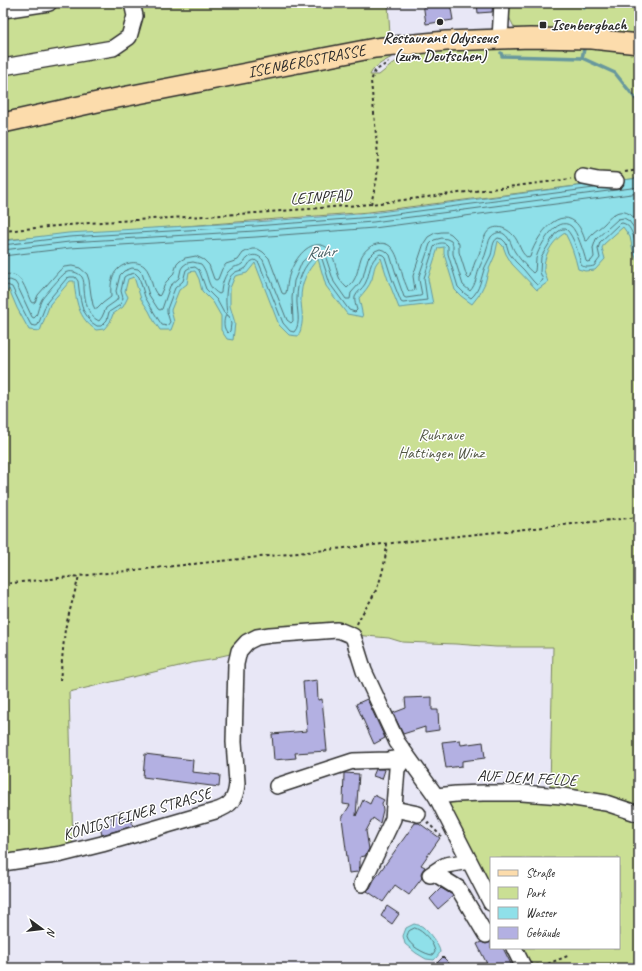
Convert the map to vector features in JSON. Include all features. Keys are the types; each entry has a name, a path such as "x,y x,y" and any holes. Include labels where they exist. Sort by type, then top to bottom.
{"main road":[{"name":"ISENBERGSTRASSE","path":"3,123 141,93 375,48 446,41 552,38 592,39 639,44"}],"street":[{"path":"3,10 49,3"},
{"path":"3,67 113,48 129,37 135,16 132,3"},
{"path":"500,39 502,3"},
{"path":"583,177 598,180 620,176"},
{"name":"KÖNIGSTEINER STRASSE","path":"3,863 62,854 102,844 221,809 230,804 233,801 237,783 234,742 236,664 239,651 242,646 251,639 257,637 332,630 341,631 353,636 364,671 397,742 436,796 490,901"},
{"path":"277,786 353,761 392,764 407,757"},
{"path":"362,884 393,820 392,764"},
{"name":"AUF DEM FELDE","path":"436,796 483,793 522,793 562,796 606,803 639,814"},
{"path":"394,809 418,814"},
{"path":"469,861 446,865 432,874 458,888 486,934"},
{"path":"507,949 521,968"},
{"path":"514,949 521,968"}],"path":[{"path":"371,204 377,178 378,156 371,82 375,71 400,55 400,46"},
{"path":"620,176 639,170"},
{"name":"LEINPFAD","path":"3,231 101,222 256,213 371,204 583,177"},
{"path":"3,584 639,517"},
{"path":"356,626 361,614 374,595 383,574 387,544"},
{"path":"60,681 65,628 79,576"},
{"path":"418,814 440,834 443,839"},
{"path":"521,968 545,965 570,955"}],"green space":[{"path":"3,3 388,3 390,35 180,78 3,117"},
{"path":"506,3 639,3 639,37 515,29 506,11"},
{"path":"451,47 639,48 639,178 369,212 3,240 3,131 355,59 396,55 374,68 370,75 379,75 410,50"},
{"name":"Ruhraue Hattingen Winz","path":"639,220 639,811 550,789 553,647 496,647 402,642 389,638 355,635 263,635 239,652 217,657 216,659 192,663 69,692 73,848 3,861 3,292 9,288 10,291 97,276 255,262"},
{"path":"564,798 639,817 639,968 529,968 521,949 620,949 620,857 490,857 490,889 444,801"}],"water":[{"name":"Ruhr","path":"639,178 639,265 633,251 630,237 623,227 604,244 602,248 605,259 595,270 585,271 578,269 573,250 565,233 553,244 547,254 544,270 548,282 537,290 512,264 503,246 498,241 495,255 485,283 479,295 472,304 455,290 444,254 444,247 438,248 428,279 433,304 399,308 381,258 375,265 372,279 359,298 363,317 347,314 326,286 318,259 308,272 303,282 301,293 302,321 301,330 298,336 289,335 279,325 255,263 247,273 235,276 230,288 230,306 235,323 233,340 227,339 221,330 221,316 213,302 202,291 195,271 189,272 187,284 179,290 171,310 174,322 171,330 160,330 141,299 134,277 128,279 125,291 128,297 123,307 113,314 110,322 104,329 96,330 85,320 77,302 74,281 70,281 50,304 40,331 29,330 9,289 3,297 3,241 68,233 255,222 372,213"},
{"path":"414,924 425,929 438,946 440,952 434,960 426,959 405,944 403,936 406,928"}],"building":[{"path":"423,3 450,3 453,20 426,24"},
{"path":"477,3 493,3 492,12 478,13"},
{"path":"317,680 318,700 322,699 327,751 295,753 296,758 274,760 272,734 307,731 303,682"},
{"path":"432,697 432,710 438,710 439,730 425,732 425,727 403,734 393,713 406,708 405,698"},
{"path":"367,699 385,738 374,744 356,704"},
{"path":"460,740 461,745 483,742 485,758 462,761 462,766 446,768 442,742"},
{"path":"145,754 193,760 192,772 220,775 219,787 143,777"},
{"path":"376,769 385,770 382,779 373,776"},
{"path":"344,773 359,774 356,816 363,800 370,804 374,795 384,800 382,803 383,810 380,823 373,818 366,831 369,849 365,856 360,857 358,872 349,873 342,818 350,805 343,804"},
{"path":"122,811 124,819 130,817 133,826 102,835 100,827 113,823 110,815"},
{"path":"415,823 419,823 440,838 421,865 425,867 422,871 422,878 409,895 395,885 383,902 367,891"},
{"path":"441,888 453,896 438,909 430,899"},
{"path":"387,906 399,914 392,924 381,916"},
{"path":"481,942 486,944 490,942 490,949 504,949 513,968 489,968 477,944"},
{"path":"443,957 454,968 432,968"}],"waterway":[{"path":"584,8 586,3"},
{"name":"Isenbergbach","path":"582,58 584,49"},
{"name":"Isenbergbach","path":"501,53 502,56 582,58 615,73 639,103"}],"place":[{"name":"Restaurant Odysseus (zum Deutschen)","path":"440,22"},
{"name":"Isenbergbach","path":"543,25"}]}
